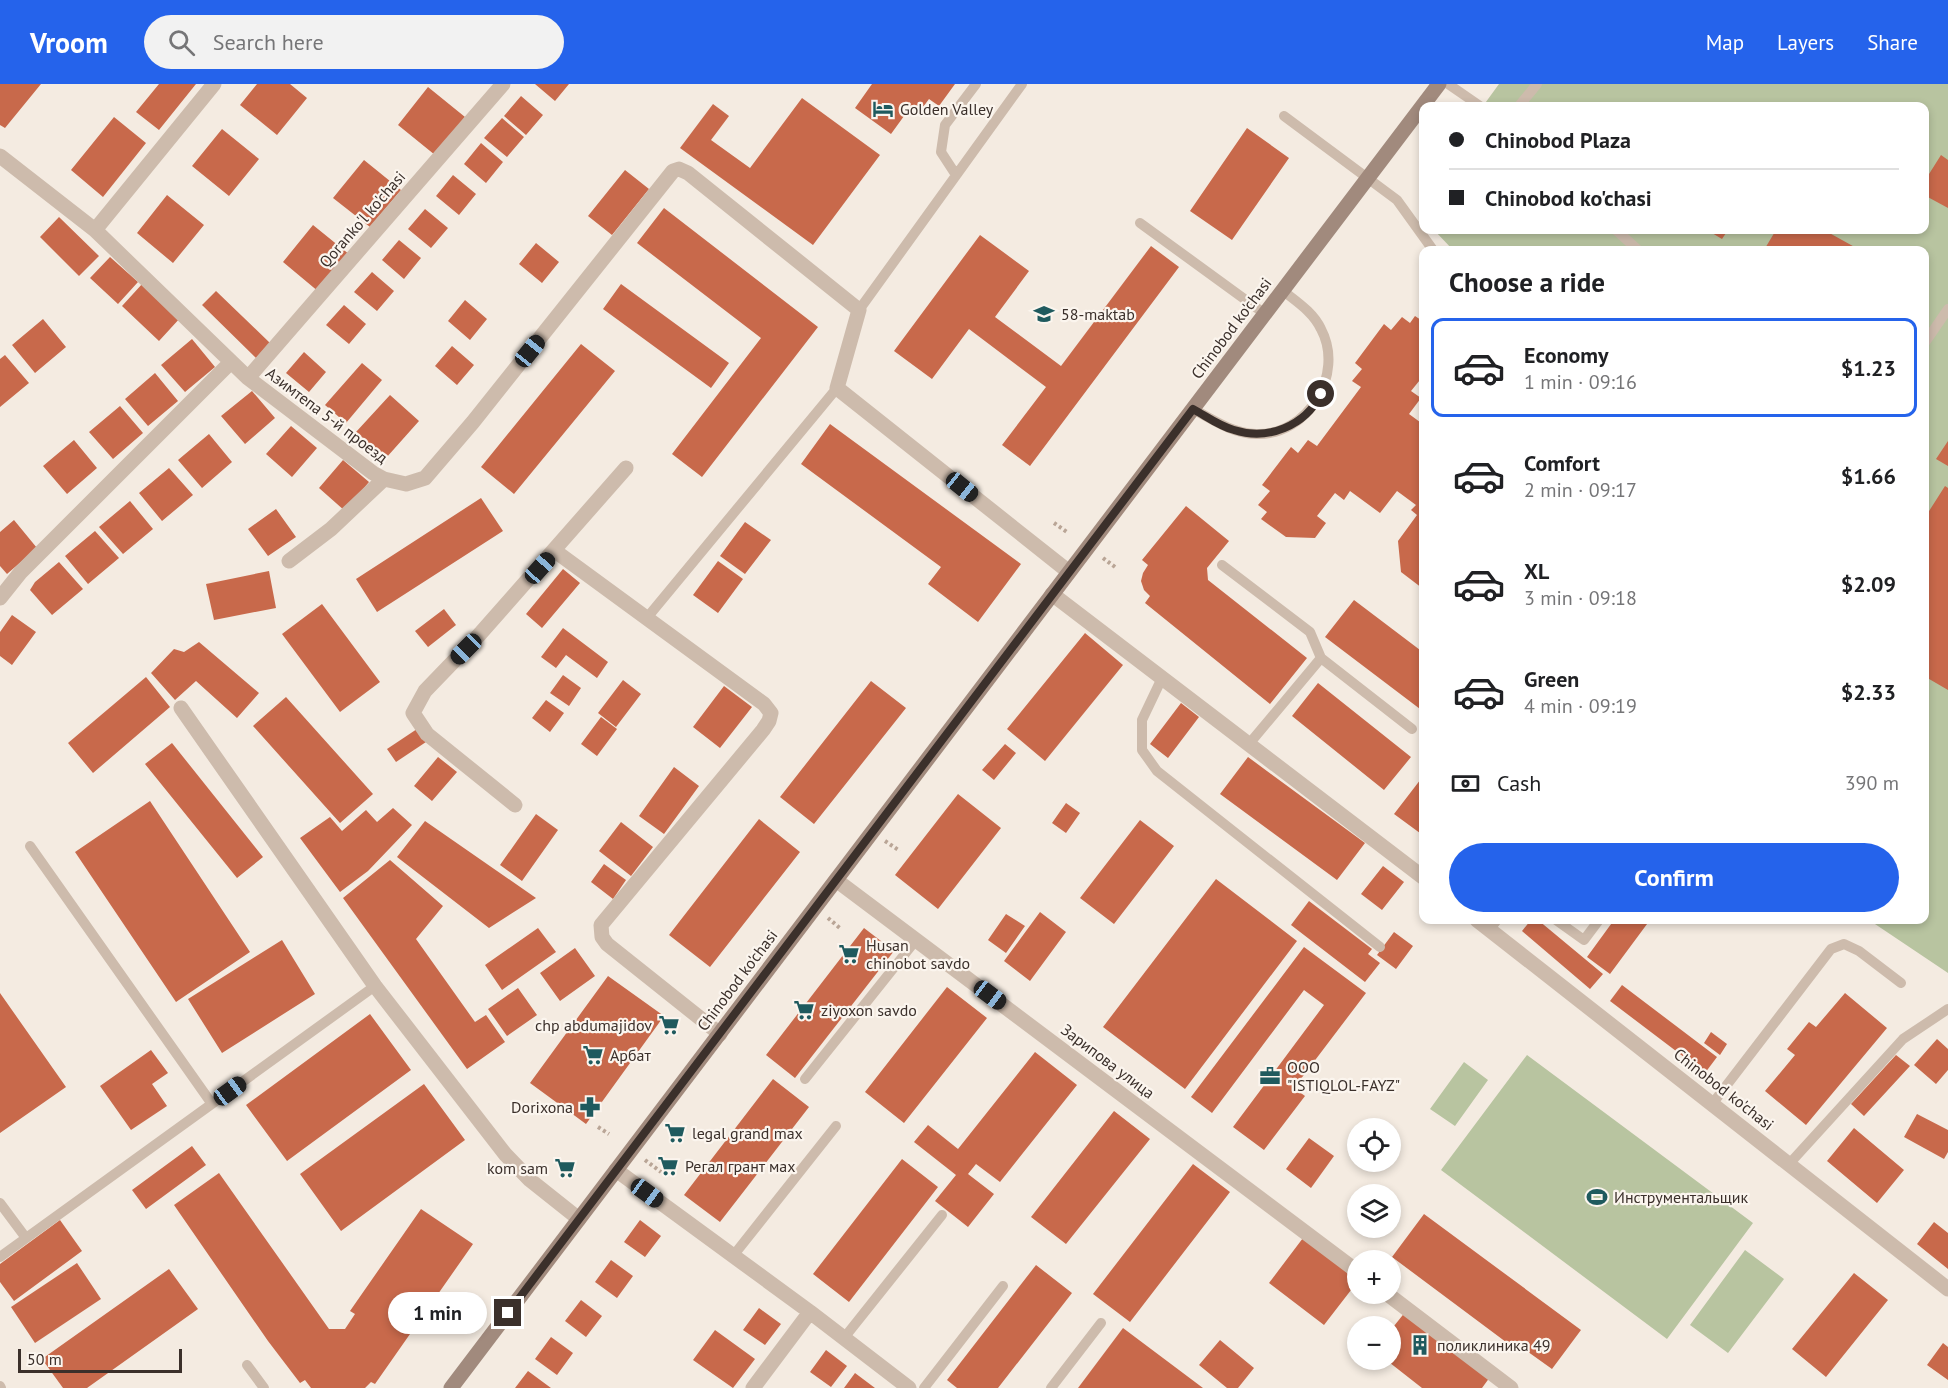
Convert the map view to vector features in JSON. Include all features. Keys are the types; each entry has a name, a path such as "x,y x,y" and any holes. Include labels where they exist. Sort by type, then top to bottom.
{"main road":[{"name":"Chinobod ko'chasi","path":"1425,102 1439,84"},
{"name":"Chinobod ko'chasi","path":"451,1388 1419,110"}],"street":[{"path":"95,230 214,84"},
{"name":"Qoranko'l ko'chasi","path":"248,378 503,84"},
{"name":"Азимтепа 5-й проезд","path":"0,156 95,230 248,378 384,479 406,484 425,478 473,422 673,171 679,169 688,173 859,310"},
{"path":"859,310 837,388 1069,572"},
{"path":"0,598 20,573 231,362"},
{"path":"515,805 427,734 413,713 425,691 555,551 626,468"},
{"path":"289,561 331,529 384,479"},
{"path":"555,551 764,704 771,713 763,730 601,925 602,937 607,944 720,1034"},
{"path":"1052,594 1419,874"},
{"path":"181,708 375,986 505,1154 530,1180 579,1220"},
{"name":"Зарипова улица","path":"836,880 1347,1264"},
{"name":"Chinobod ko'chasi","path":"1494,924 1713,1103 1948,1289"},
{"path":"616,1170 810,1312 909,1388"},
{"path":"1400,1304 1500,1385"},
{"path":"753,1388 810,1312"}],"lane":[{"path":"956,175 940,152 945,125 976,84"},
{"path":"859,310 1022,84"},
{"path":"1448,84 1474,102"},
{"path":"1522,102 1537,84"},
{"path":"1284,116 1397,200 1419,231"},
{"path":"1140,223 1265,314"},
{"path":"1620,234 1634,246"},
{"path":"1193,409 1232,430 1257,434 1274,432 1289,426 1317,403 1328,368 1328,351 1324,336 1310,313 1282,290"},
{"path":"1929,337 1948,309"},
{"path":"646,619 837,388"},
{"path":"1222,565 1310,632 1321,658 1412,729"},
{"path":"1249,744 1321,658"},
{"path":"1162,678 1142,720 1142,750 1156,771 1380,947"},
{"path":"30,846 212,1104"},
{"path":"1562,924 1584,940 1596,924"},
{"path":"805,1079 916,940"},
{"path":"1713,1103 1831,949 1844,944 1901,983"},
{"path":"0,1257 375,986"},
{"path":"1790,1163 1903,1039 1948,1009"},
{"path":"734,1256 836,1126"},
{"path":"0,1203 26,1238"},
{"path":"844,1338 942,1215"},
{"path":"924,1388 1004,1286"},
{"path":"1051,1388 1101,1323"},
{"path":"247,1365 264,1388"}],"path":[{"path":"1054,523 1067,532"},
{"path":"1103,558 1115,567"},
{"path":"598,1127 609,1134"},
{"path":"642,1158 661,1172"}],"green space":[{"path":"1499,84 1948,84 1948,973 1875,924 1929,924 1929,246 1449,246 1438,234 1929,234 1929,102 1486,102"},
{"name":"Инструментальщик","path":"1527,1055 1753,1223 1667,1339 1441,1170"},
{"path":"1464,1062 1488,1080 1455,1126 1430,1109"},
{"path":"1745,1250 1784,1279 1728,1353 1690,1325"}],"building":[{"path":"0,84 41,84 5,128 0,125"},
{"path":"159,84 196,84 159,130 136,112"},
{"path":"257,84 290,84 307,98 277,135 240,105"},
{"path":"535,84 569,84 555,101"},
{"name":"Golden Valley","path":"872,84 955,84 939,106 929,99 920,111 912,105 891,134 855,108"},
{"path":"428,87 465,117 435,155 398,125"},
{"path":"521,96 543,115 526,135 504,116"},
{"path":"802,98 880,155 813,245 680,148 713,104 729,116 711,140 750,168"},
{"path":"114,117 146,143 103,197 71,170"},
{"path":"502,118 524,137 507,157 484,138"},
{"path":"1247,128 1289,158 1232,240 1190,211"},
{"path":"222,129 259,159 229,196 192,166"},
{"path":"481,143 503,162 486,183 464,164"},
{"path":"1941,155 1948,160 1948,208 1929,198 1929,174"},
{"path":"364,160 401,190 370,227 333,198"},
{"path":"625,170 649,189 612,235 588,216"},
{"path":"453,175 476,194 459,215 436,196"},
{"path":"167,195 204,225 173,263 137,233"},
{"path":"664,208 818,327 702,477 672,454 761,338 637,243"},
{"path":"425,209 448,228 431,248 408,229"},
{"path":"59,217 99,256 79,276 40,237"},
{"path":"313,225 350,255 319,292 283,262"},
{"path":"1714,234 1725,234 1722,239"},
{"path":"1774,234 1831,234 1853,246 1766,246"},
{"path":"980,235 1029,271 995,317 1061,366 1151,246 1179,267 1030,466 1002,445 1046,387 969,329 932,379 894,351"},
{"path":"399,240 421,258 404,279 382,260"},
{"path":"536,243 559,262 542,283 519,264"},
{"path":"110,257 138,282 118,304 90,278"},
{"path":"372,272 394,291 377,311 354,292"},
{"path":"143,283 181,317 159,341 122,306"},
{"path":"621,284 729,363 711,388 603,309"},
{"path":"216,291 270,343 256,358 202,305"},
{"path":"465,300 487,319 470,340 448,321"},
{"path":"344,305 366,324 349,344 326,325"},
{"path":"1415,316 1419,319 1419,381 1411,391 1419,397 1419,401 1409,414 1419,421 1419,586 1401,572 1398,541 1417,515 1411,510 1416,505 1397,491 1380,513 1350,491 1344,500 1335,493 1317,516 1326,523 1315,538 1286,537 1261,519 1267,512 1258,505 1270,491 1262,485 1291,447 1298,453 1308,440 1317,446 1361,387 1352,381 1362,369 1355,363 1384,324 1391,330 1402,317 1410,323"},
{"path":"43,319 66,347 35,373 12,345"},
{"path":"192,339 215,367 185,392 161,365"},
{"path":"581,344 615,371 514,494 481,467"},
{"path":"452,346 474,365 457,385 435,366"},
{"path":"304,352 326,372 309,392 286,373"},
{"path":"5,355 29,383 0,407 0,359"},
{"path":"362,363 382,380 346,423 325,405"},
{"path":"155,373 178,401 148,426 125,399"},
{"path":"252,391 275,418 245,444 221,416"},
{"path":"390,395 419,421 386,458 356,432"},
{"path":"120,406 143,433 113,459 89,432"},
{"path":"830,424 1021,564 978,622 928,584 941,567 801,464"},
{"path":"291,426 317,448 292,477 266,454"},
{"path":"209,434 232,462 202,488 178,460"},
{"path":"74,440 97,468 67,494 43,466"},
{"path":"1948,441 1948,466 1936,459"},
{"path":"343,460 369,482 345,511 319,488"},
{"path":"169,468 193,495 162,521 139,493"},
{"path":"1945,486 1948,488 1948,690 1929,679 1929,511"},
{"path":"481,498 503,531 377,612 356,579"},
{"path":"130,501 153,529 123,554 99,527"},
{"path":"1186,506 1229,541 1207,568 1208,580 1307,658 1270,704 1145,603 1150,596 1144,590 1141,581 1148,565 1142,560"},
{"path":"276,509 296,537 268,556 248,529"},
{"path":"14,520 37,548 7,574 0,566 0,532"},
{"path":"745,522 771,540 745,574 720,556"},
{"path":"95,531 119,558 88,584 65,556"},
{"path":"718,561 743,579 718,613 693,595"},
{"path":"59,562 83,589 52,615 30,590 35,582"},
{"path":"563,569 580,583 542,628 526,614"},
{"path":"269,571 276,608 214,620 206,584"},
{"path":"1354,600 1419,649 1419,708 1325,637"},
{"path":"322,604 380,682 340,712 282,634"},
{"path":"444,609 456,625 428,647 415,631"},
{"path":"12,615 36,632 12,665 0,656 0,632"},
{"path":"563,628 608,662 597,678 566,655 556,668 541,657"},
{"path":"1085,633 1123,665 1045,761 1007,729"},
{"path":"199,642 259,693 237,718 196,681 175,700 151,673 174,649 184,652"},
{"path":"563,675 581,688 569,706 550,693"},
{"path":"146,677 170,707 93,773 68,743"},
{"path":"623,680 641,694 616,727 598,713"},
{"path":"871,681 906,708 814,824 780,797"},
{"path":"1318,683 1411,757 1384,790 1292,716"},
{"path":"724,686 752,707 720,748 693,727"},
{"path":"286,697 373,794 340,823 253,726"},
{"path":"546,700 564,713 550,732 532,718"},
{"path":"1181,703 1199,717 1168,758 1150,744"},
{"path":"601,717 617,729 597,756 581,744"},
{"path":"417,729 426,742 396,762 387,749"},
{"path":"172,743 263,857 237,878 145,764"},
{"path":"1005,744 1016,753 994,780 982,770"},
{"path":"438,757 457,772 432,801 414,786"},
{"path":"1248,757 1365,843 1337,880 1220,794"},
{"path":"674,767 699,786 664,834 639,816"},
{"path":"1419,782 1419,832 1394,814"},
{"path":"958,794 1001,828 938,909 895,875"},
{"path":"150,801 250,952 176,1002 75,852"},
{"path":"1066,803 1080,813 1066,833 1052,823"},
{"path":"393,808 412,825 368,871 340,892 300,838 330,817 342,831 366,810 377,822"},
{"path":"536,814 558,830 522,881 500,865"},
{"path":"759,819 800,852 710,967 669,935"},
{"path":"1140,820 1174,846 1114,924 1080,898"},
{"path":"425,821 536,898 489,928 397,857"},
{"path":"621,822 653,847 631,876 599,851"},
{"path":"390,860 443,906 416,939 475,1022 486,1015 505,1042 467,1069 343,898"},
{"path":"604,864 626,880 613,899 591,882"},
{"path":"1383,866 1404,882 1382,910 1361,894"},
{"path":"1216,879 1297,941 1185,1089 1103,1027"},
{"path":"1309,901 1372,949 1368,954 1380,963 1365,982 1291,925"},
{"path":"1040,912 1066,932 1030,981 1004,961"},
{"path":"1006,914 1025,926 1006,953 988,940"},
{"path":"1528,924 1543,924 1603,974 1590,989 1522,931"},
{"path":"1611,924 1647,924 1610,974 1587,957"},
{"path":"538,928 556,952 502,990 485,965"},
{"path":"864,928 894,951 795,1078 766,1055"},
{"path":"1394,932 1413,946 1396,969 1377,955"},
{"path":"282,940 315,994 222,1053 188,999"},
{"path":"1304,947 1366,993 1294,1088 1305,1096 1264,1150 1233,1127 1324,1005 1304,990 1212,1113 1191,1097"},
{"path":"575,948 595,976 560,1001 540,973"},
{"name":"Арбат","path":"608,976 664,1016 586,1124 530,1083"},
{"path":"1622,985 1717,1057 1705,1073 1610,1001"},
{"path":"947,987 987,1018 904,1123 865,1092"},
{"path":"518,988 537,1015 507,1036 488,1009"},
{"path":"0,993 66,1087 0,1133"},
{"path":"1845,993 1887,1028 1806,1125 1765,1091 1795,1055 1787,1049 1809,1022 1816,1027"},
{"path":"370,1014 411,1070 287,1161 246,1105"},
{"path":"1711,1032 1727,1044 1720,1055 1704,1043"},
{"path":"1937,1039 1948,1049 1948,1070 1936,1084 1914,1065"},
{"path":"151,1050 168,1073 152,1084 167,1106 131,1130 100,1086"},
{"path":"1035,1052 1077,1085 1000,1182 976,1164 968,1174 994,1194 968,1227 935,1201 956,1175 914,1142 928,1125 958,1149"},
{"path":"1896,1055 1910,1066 1864,1116 1851,1104"},
{"path":"773,1079 809,1107 720,1222 684,1195"},
{"path":"424,1084 465,1140 341,1231 300,1174"},
{"path":"1114,1111 1150,1139 1066,1244 1031,1217"},
{"path":"1917,1114 1948,1130 1948,1152 1944,1159 1904,1137"},
{"path":"1854,1128 1904,1170 1877,1203 1827,1161"},
{"path":"1309,1138 1334,1156 1311,1188 1286,1169"},
{"path":"192,1146 206,1165 146,1209 132,1190"},
{"path":"902,1159 938,1187 849,1302 813,1274"},
{"path":"1193,1164 1230,1192 1130,1322 1093,1294"},
{"path":"219,1173 329,1329 345,1329 355,1314 350,1311 421,1209 473,1244 375,1384 371,1382 365,1388 311,1388 305,1380 300,1383 268,1341 174,1205"},
{"path":"1424,1214 1581,1330 1552,1369 1517,1344 1514,1348 1401,1264 1401,1250 1397,1250"},
{"path":"60,1220 82,1251 14,1301 0,1282 0,1264"},
{"path":"640,1220 661,1236 645,1257 624,1242"},
{"path":"1934,1222 1948,1233 1948,1269 1917,1244"},
{"path":"1303,1238 1347,1272 1347,1295 1324,1325 1269,1283"},
{"path":"611,1260 633,1276 617,1298 595,1282"},
{"path":"77,1263 101,1299 35,1343 11,1307"},
{"path":"1036,1265 1072,1293 998,1388 957,1388 947,1380"},
{"path":"169,1269 198,1309 87,1388 63,1388 42,1359"},
{"path":"1854,1273 1888,1300 1826,1377 1792,1349"},
{"path":"581,1300 602,1316 586,1337 565,1321"},
{"path":"759,1308 781,1324 765,1345 743,1330"},
{"name":"поликлиника 49","path":"1406,1311 1490,1377 1482,1388 1422,1388 1399,1370 1401,1370 1401,1317"},
{"path":"1123,1328 1203,1388 1078,1388"},
{"path":"715,1330 755,1359 733,1388 693,1360"},
{"path":"551,1337 573,1353 557,1375 535,1359"},
{"path":"1220,1340 1254,1368 1238,1388 1227,1388 1199,1365"},
{"path":"1943,1343 1948,1347 1948,1380 1927,1365"},
{"path":"826,1350 847,1366 831,1387 810,1372"},
{"path":"528,1371 551,1388 515,1388"},
{"path":"855,1373 875,1388 844,1388"}],"place":[{"name":"Golden Valley","path":"883,109"},
{"name":"58-maktab","path":"1044,314"},
{"name":"Husan chinobot savdo","path":"849,954"},
{"name":"ziyoxon savdo","path":"804,1010"},
{"name":"chp abdumajidov","path":"669,1025"},
{"name":"Арбат","path":"593,1055"},
{"name":"ООО \"ISTIQLOL-FAYZ\"","path":"1270,1076"},
{"name":"Dorixona","path":"590,1107"},
{"name":"legal grand max","path":"675,1133"},
{"name":"Регал грант мах","path":"668,1166"},
{"name":"kom sam","path":"565,1168"},
{"name":"Инструментальщик","path":"1597,1197"},
{"name":"поликлиника 49","path":"1420,1345"}],"route":[{"path":"508,1313 1193,409 1232,430 1266,434 1297,422 1317,403 1321,394"}]}
